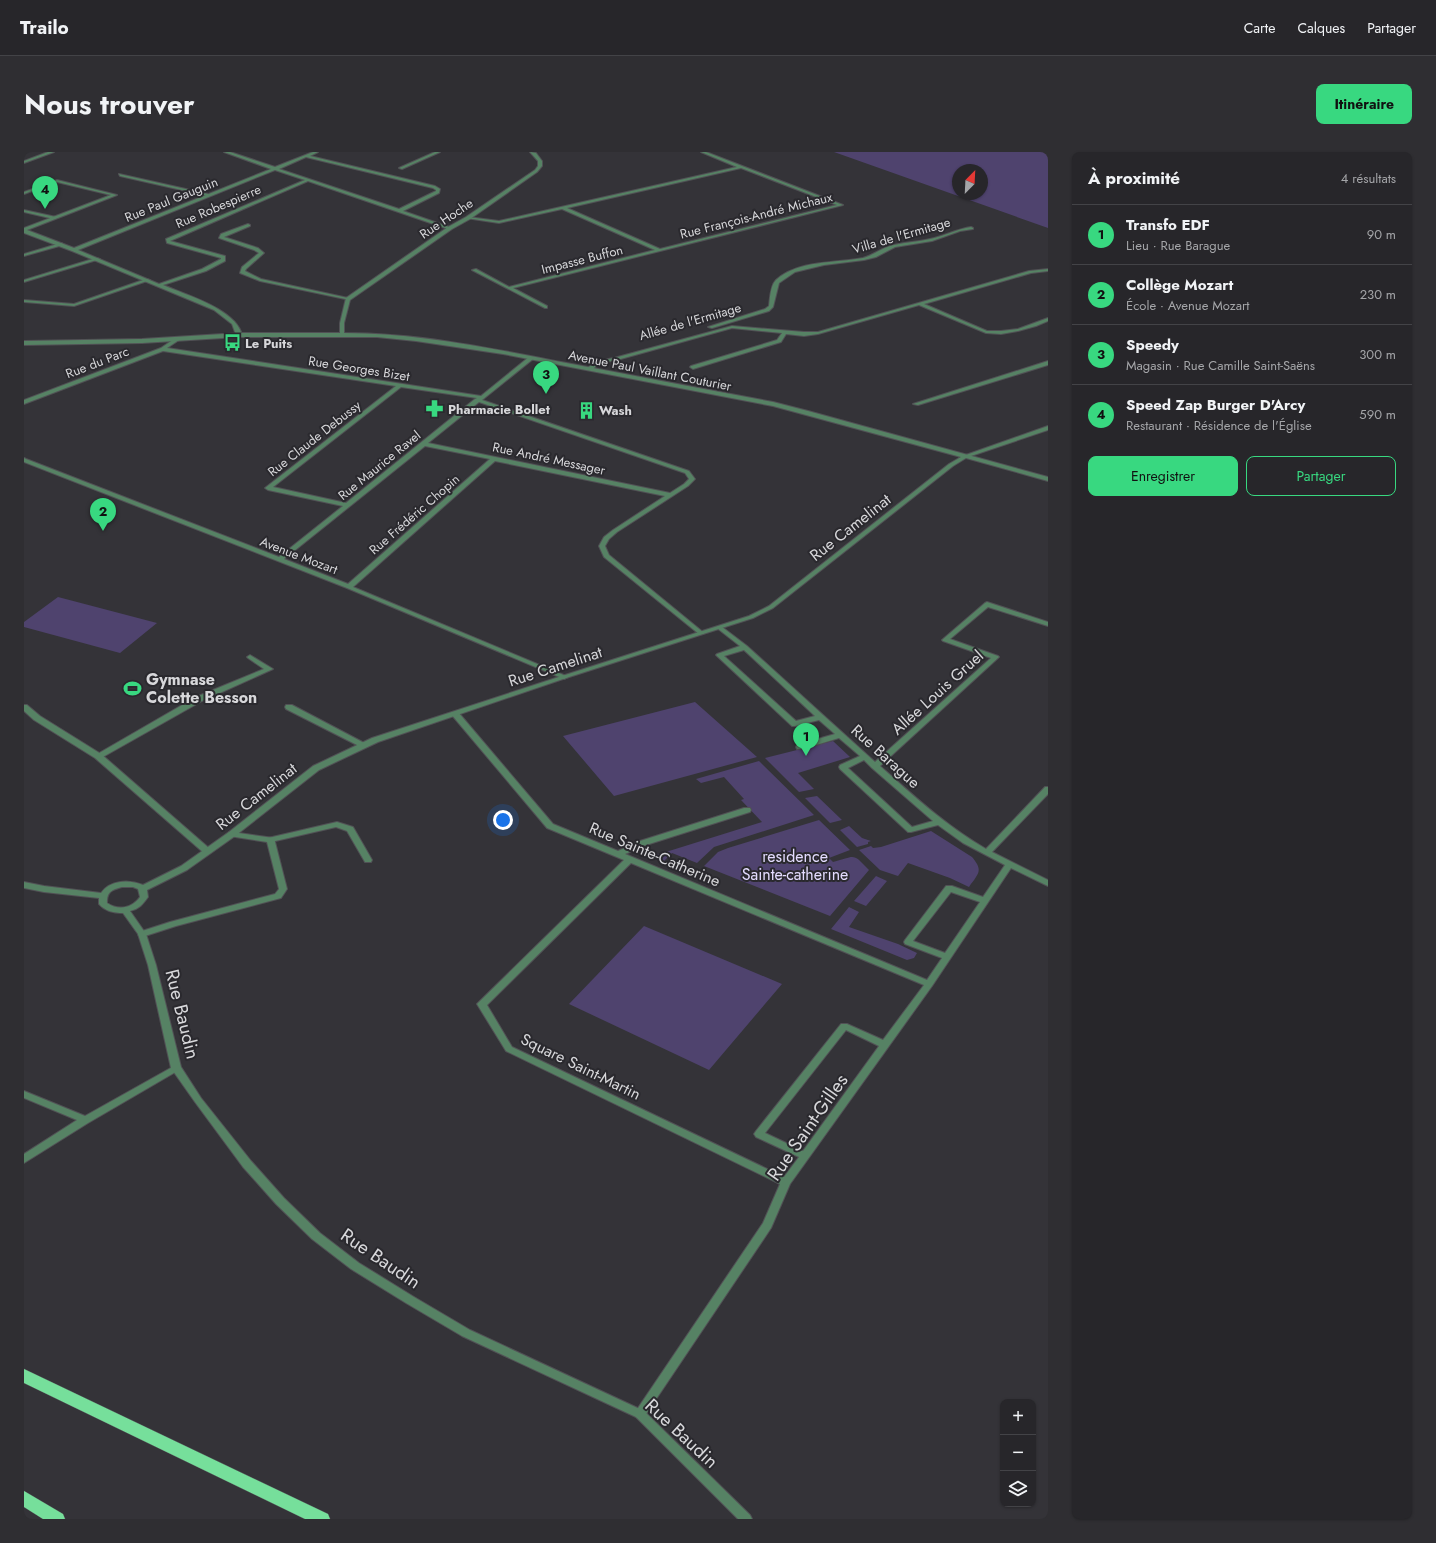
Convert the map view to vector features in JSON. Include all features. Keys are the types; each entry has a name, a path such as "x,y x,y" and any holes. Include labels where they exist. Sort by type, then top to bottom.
{"highway":[{"path":"24,1376 322,1519"},
{"path":"24,1498 57,1519"}],"street":[{"path":"24,162 52,152"},
{"path":"226,152 450,228"},
{"name":"Rue Paul Gauguin","path":"74,250 316,152"},
{"path":"401,168 438,152"},
{"name":"Rue Hoche","path":"348,299 450,228 468,218 536,171 540,166 540,160 532,152"},
{"path":"703,152 741,167"},
{"path":"306,156 438,189 438,192 399,211"},
{"path":"468,218 499,222 741,167"},
{"name":"Rue François-André Michaux","path":"659,250 841,204 741,167"},
{"path":"120,175 208,195"},
{"name":"Rue Robespierre","path":"159,285 204,270 223,260 223,257 218,255 169,242 168,240 308,180"},
{"path":"24,193 57,181 115,195 24,230"},
{"path":"564,208 659,250"},
{"path":"24,211 54,218"},
{"path":"248,225 223,235 221,238 256,249 262,253 244,268 242,272 260,280 348,299 342,324 342,334"},
{"name":"Villa de l'Ermitage","path":"774,290 778,282 783,277 806,267 864,259 874,256 894,246 932,240 959,230 972,228"},
{"path":"24,230 98,259 216,309 238,328 239,335"},
{"path":"24,255 60,244"},
{"name":"Impasse Buffon","path":"509,288 659,250"},
{"path":"24,280 98,259"},
{"path":"474,270 545,307"},
{"path":"589,369 599,362 732,327 804,334 818,333 1031,272 1048,270"},
{"path":"24,300 74,305 148,280"},
{"name":"Allée de l'Ermitage","path":"599,362 606,357 767,310 771,307 774,290"},
{"path":"920,304 986,332 1007,332 1048,319"},
{"path":"693,367 779,341 785,332"},
{"name":"Avenue Paul Vaillant Couturier","path":"102,341 129,337 199,334 377,334 416,339 531,358 806,412 1048,479"},
{"name":"Avenue Paul Vaillant Couturier","path":"24,343 177,339 239,335"},
{"name":"Rue du Parc","path":"24,402 163,349 177,339"},
{"name":"Rue Georges Bizet","path":"163,349 479,398 687,472 692,479 671,495"},
{"name":"Rue Maurice Ravel","path":"278,560 531,358"},
{"path":"916,404 1048,363"},
{"name":"Rue Claude Debussy","path":"347,505 268,488 400,385"},
{"name":"Rue Camelinat","path":"143,889 184,868 232,834 316,768 375,740 564,677 751,618 771,607 951,465 966,456 1048,428"},
{"name":"Rue André Messager","path":"423,444 671,495"},
{"name":"Rue Frédéric Chopin","path":"349,587 495,458"},
{"name":"Avenue Mozart","path":"24,460 349,587 564,677"},
{"path":"671,495 615,531 606,538 602,546 606,556 701,633"},
{"name":"Allée Louis Gruel","path":"875,766 996,657 945,640 987,604 1048,624"},
{"name":"Rue Barague","path":"720,628 745,647 820,717 938,822 987,853 1048,883"},
{"path":"745,647 720,655 795,724 820,717"},
{"path":"98,756 199,699 269,670 250,657"},
{"path":"24,707 37,718 98,756 207,851"},
{"path":"289,707 364,745"},
{"name":"Rue Sainte-Catherine","path":"455,714 550,826 929,984"},
{"path":"800,747 840,735"},
{"path":"865,757 843,767 911,830 938,822"},
{"path":"987,853 1048,789"},
{"path":"618,854 643,843 747,810"},
{"path":"232,834 271,840 337,824 350,829 368,860"},
{"path":"142,934 173,924 278,896 283,889 271,840"},
{"name":"Square Saint-Martin","path":"630,859 482,1004 509,1049 786,1182"},
{"name":"Rue Saint-Gilles","path":"640,1414 768,1225 786,1182 929,984 1010,864"},
{"path":"122,884 134,884 143,889 144,897 142,902 125,910 107,907 103,904 103,896 110,888 122,884"},
{"path":"24,885 44,890 103,896"},
{"path":"947,957 908,942 948,888 985,901"},
{"name":"Rue Baudin","path":"125,910 142,934 152,965 176,1068 198,1100 247,1164 280,1201 316,1236 355,1266 466,1333 640,1414 746,1519"},
{"path":"805,1156 759,1134 844,1026 885,1045"},
{"path":"24,1159 85,1120 176,1068"},
{"path":"24,1094 85,1120"}],"green space":[{"path":"834,152 1048,152 1048,228 969,200 988,200 988,164 952,164 952,194"},
{"path":"58,597 157,623 120,653 24,627 24,622"},
{"path":"695,702 757,757 614,796 563,736"},
{"path":"833,741 850,757 798,773 814,789 799,792 765,758"},
{"path":"759,761 814,815 714,847 697,863 672,853 664,861 653,856 762,822 741,800 744,799 724,777 701,783 696,779"},
{"path":"817,796 842,820 830,823 805,798"},
{"name":"residence Sainte-catherine","path":"819,820 850,850 829,858 833,862 853,857 859,860 869,870 830,916 704,866 718,852 728,848"},
{"path":"849,826 862,838 871,841 868,842 868,844 857,847 840,830"},
{"name":"residence Sainte-catherine","path":"931,831 972,857 976,862 979,869 975,879 969,887 950,878 908,863 898,876 880,870 859,850 871,846 873,848 881,847"},
{"path":"876,876 887,881 866,906 854,901"},
{"path":"849,907 859,912 849,927 898,944 917,953 914,958 907,960 831,929"},
{"path":"644,926 782,984 709,1070 569,1004"}],"place":[{"name":"Speed Zap Burger D'Arcy","path":"45,209"},
{"name":"Le Puits","path":"232,343"},
{"name":"Speedy","path":"546,394"},
{"name":"Pharmacie Bollet","path":"435,409"},
{"name":"Wash","path":"586,410"},
{"name":"Collège Mozart","path":"103,531"},
{"name":"Gymnase Colette Besson","path":"133,688"},
{"name":"Transfo EDF","path":"806,756"}]}
